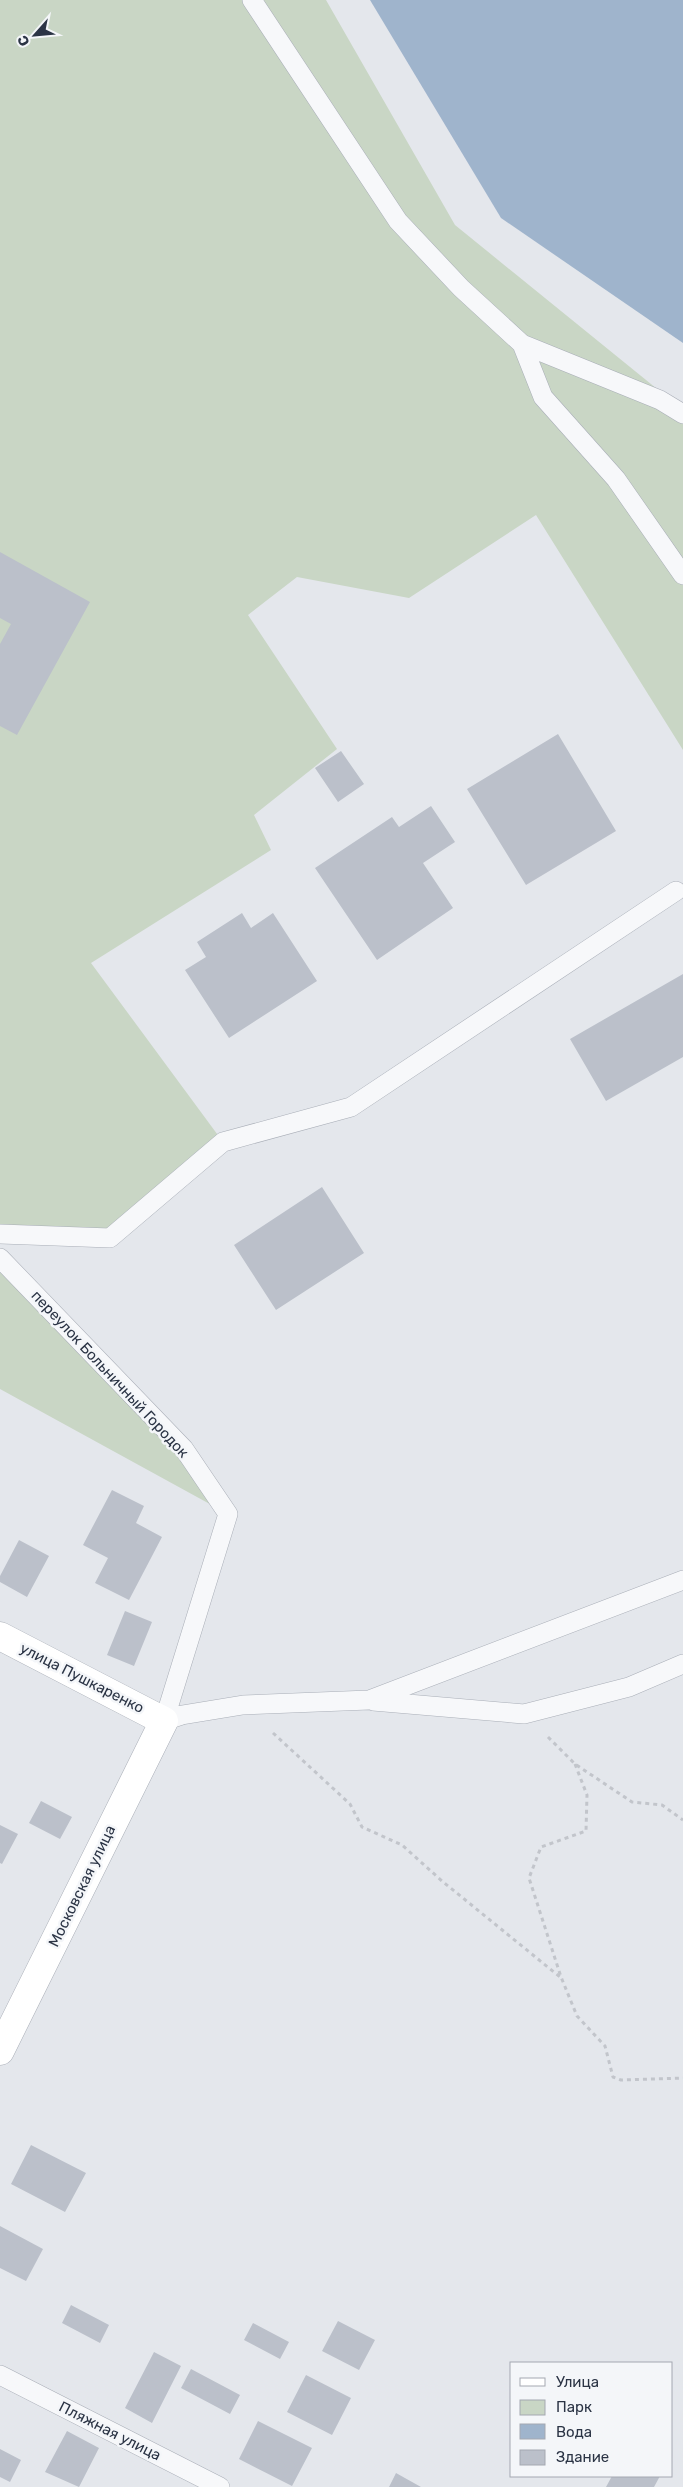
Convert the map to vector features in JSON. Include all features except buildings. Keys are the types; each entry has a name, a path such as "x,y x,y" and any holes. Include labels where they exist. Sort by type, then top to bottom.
{"main road":[{"name":"улица Пушкаренко","path":"0,1636 164,1721"},
{"name":"Московская улица","path":"0,2051 164,1721"}],"lane":[{"path":"252,0 398,221 461,288 522,344 660,400 683,414"},
{"path":"522,344 542,397 616,480 683,575"},
{"path":"0,1234 110,1238 223,1142 351,1107 676,891"},
{"name":"переулок Больничный Городок","path":"0,1258 184,1449 228,1514 164,1721"},
{"path":"369,1700 683,1580"},
{"path":"164,1721 182,1715 243,1705 369,1700 524,1714 629,1687 683,1664"},
{"name":"Пляжная улица","path":"0,2376 220,2487"}],"path":[{"path":"243,1705 350,1804 362,1827 402,1845 442,1881 561,1977"},
{"path":"524,1714 575,1764 632,1802 662,1805 683,1820"},
{"path":"575,1764 587,1795 586,1832 541,1847 529,1878 561,1977 577,2016 605,2046 613,2077 621,2080 683,2078"}],"green space":[{"path":"0,0 326,0 455,225 683,410 683,750 536,515 409,598 297,577 248,615 337,749 254,815 271,850 91,963 223,1142 110,1238 0,1234"},
{"path":"0,1258 184,1449 228,1514 0,1389"}],"water":[{"path":"370,0 683,0 683,343 501,218"}]}
